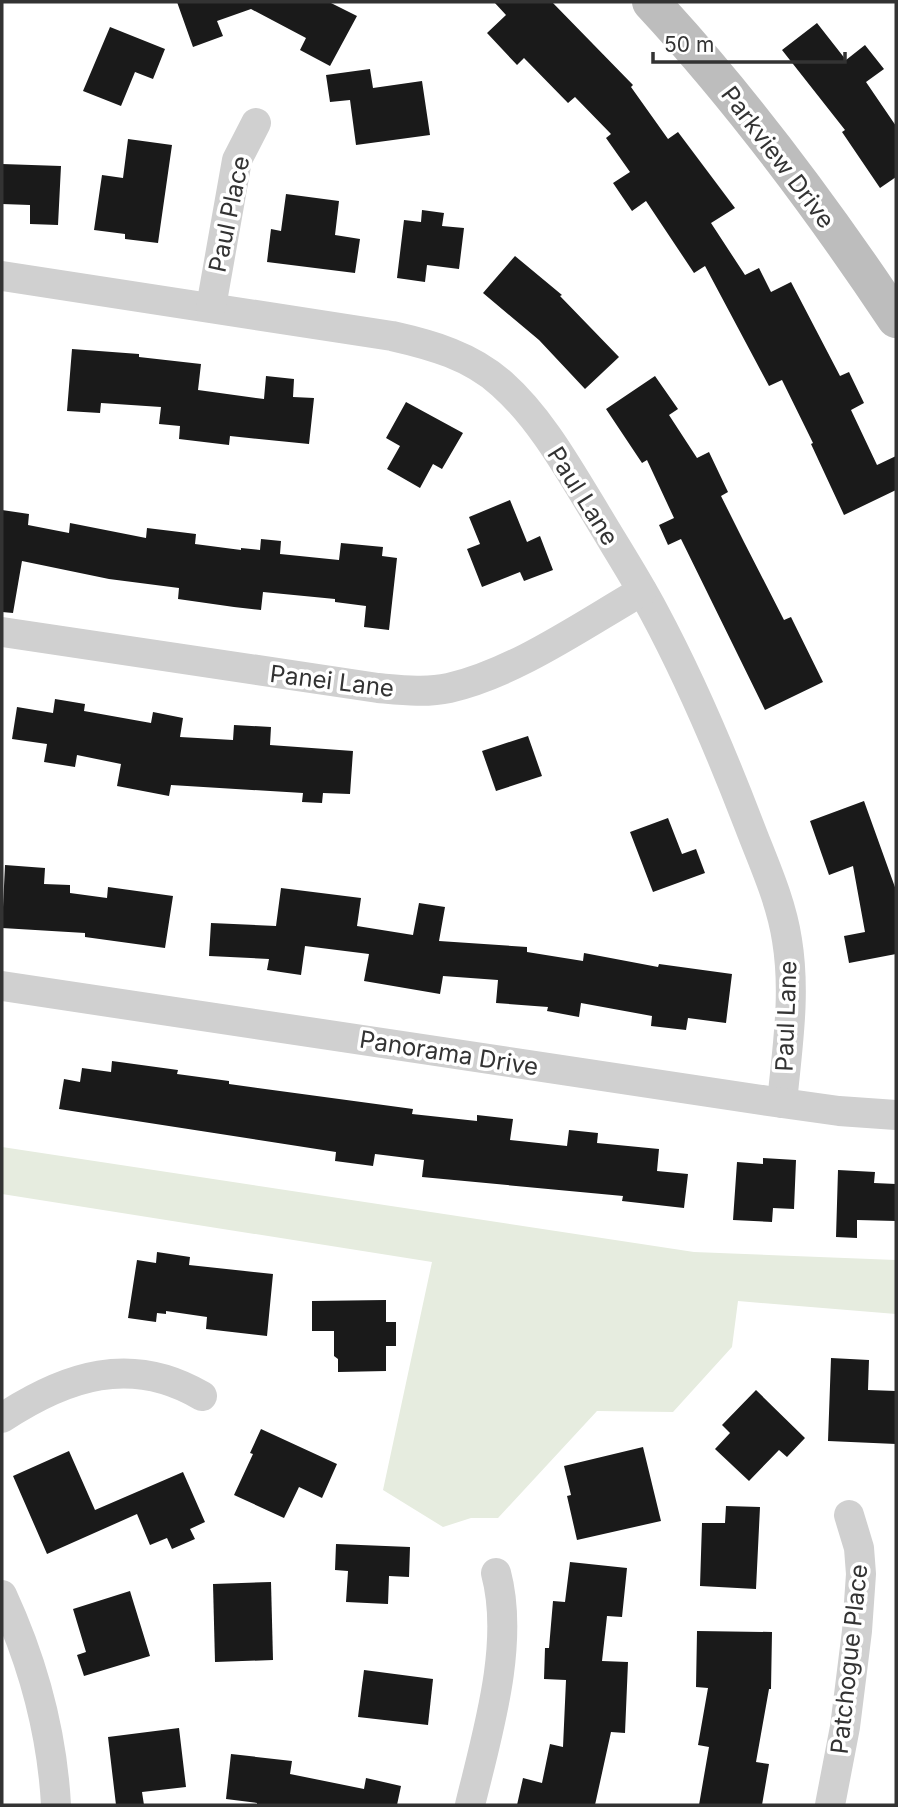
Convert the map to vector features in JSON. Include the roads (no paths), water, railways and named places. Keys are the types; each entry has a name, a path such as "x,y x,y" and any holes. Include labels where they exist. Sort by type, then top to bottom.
{"street":[{"name":"Parkview Drive","path":"652,2 698,52 804,186 896,319"},
{"name":"Paul Place","path":"211,307 237,160 256,123"},
{"name":"Paul Lane","path":"2,276 392,336 441,349 482,369 514,395 570,471 642,591 715,737 787,937 792,984 782,1103"},
{"name":"Panei Lane","path":"2,632 366,686 424,690 447,688 493,674 642,591"},
{"name":"Panorama Drive","path":"2,986 782,1103 896,1115"},
{"path":"2,1418 49,1390 75,1380 107,1374 160,1376 202,1396"},
{"name":"Patchogue Place","path":"830,1805 845,1727 861,1574 859,1548 849,1515"},
{"path":"470,1805 493,1700 504,1633 503,1605 496,1573"},
{"path":"2,1595 27,1658 46,1723 54,1770 56,1805"}]}
